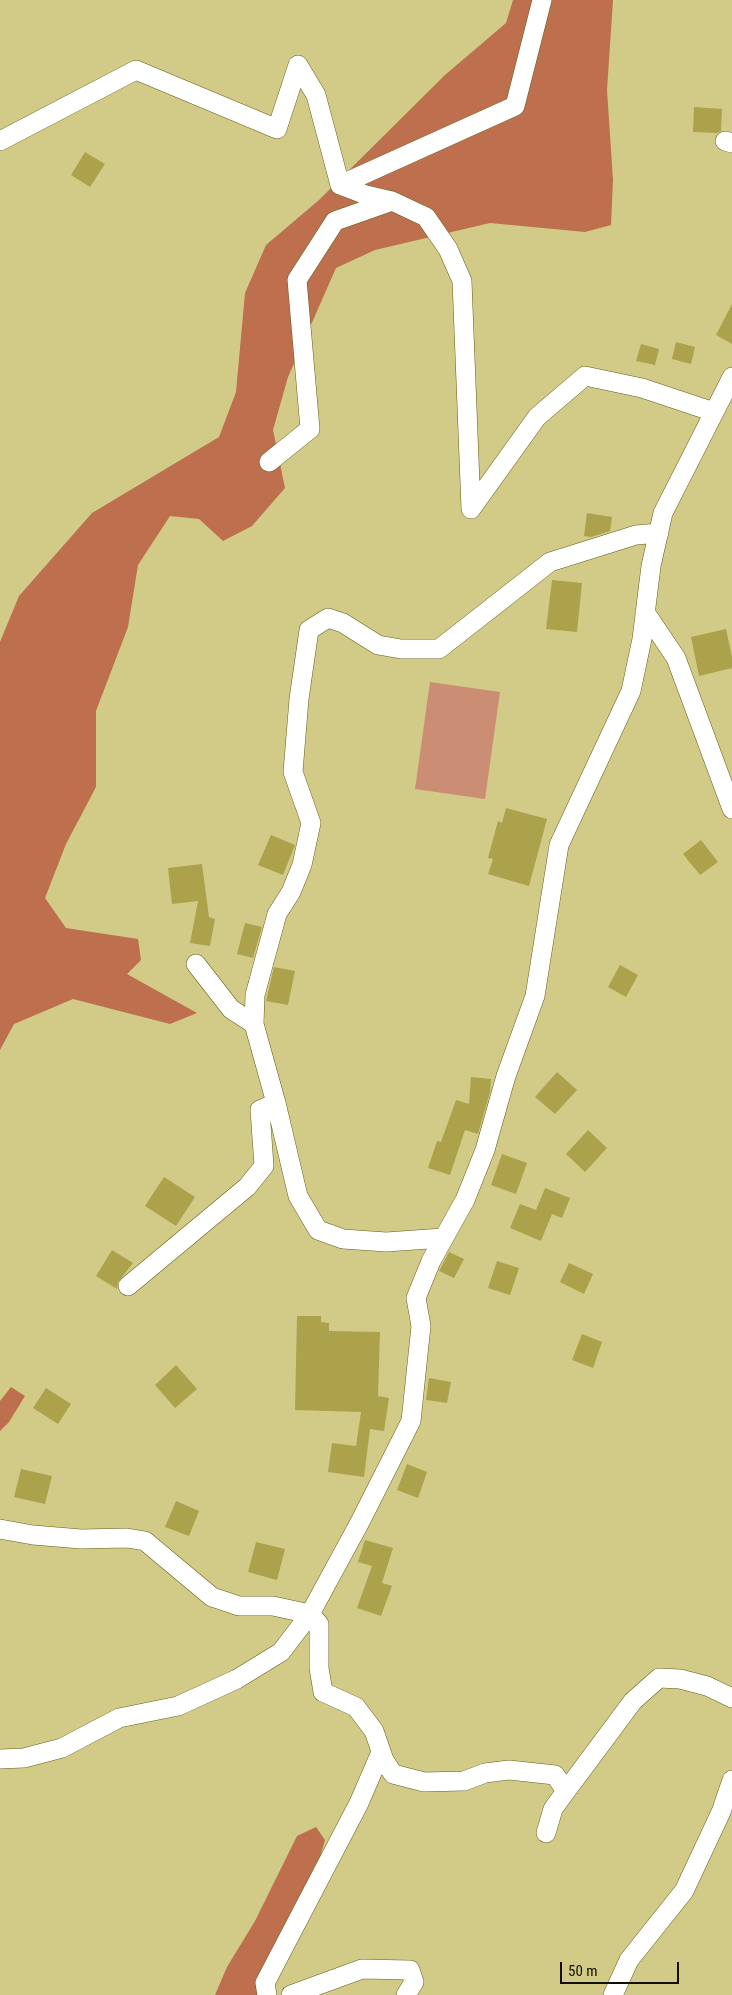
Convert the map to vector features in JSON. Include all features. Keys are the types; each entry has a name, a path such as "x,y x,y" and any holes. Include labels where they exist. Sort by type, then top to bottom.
{"street":[{"path":"340,185 515,106 542,0"},
{"path":"0,141 136,70 278,128 298,65 316,95 340,185"},
{"path":"340,185 366,195 392,201 426,217 448,249 462,281 471,509 537,417 585,376 642,388 714,412"},
{"path":"269,462 310,429 297,280 335,222 392,201"},
{"path":"0,1759 24,1758 62,1748 119,1718 178,1706 237,1680 281,1652 310,1614 360,1522 411,1422 421,1326 416,1298 431,1261 465,1200 485,1150 506,1076 535,996 558,845 631,691 642,639 651,566 663,513 732,377"},
{"path":"443,1238 386,1242 343,1239 318,1230 298,1196 276,1103 254,1024 255,995 277,914 291,892 302,865 311,823 293,772 299,700 310,630 328,618 343,623 378,645 401,649 439,649 550,562 636,535 659,533"},
{"path":"645,612 676,658 732,809"},
{"path":"196,964 231,1009 254,1024"},
{"path":"128,1286 247,1187 264,1166 260,1110 276,1103"},
{"path":"0,1529 33,1535 81,1539 128,1538 145,1541 212,1597 239,1606 273,1606 310,1614 318,1624 318,1668 323,1692 356,1707 374,1731 384,1760 393,1774 424,1782 464,1781 485,1774 509,1770 555,1775 566,1791"},
{"path":"546,1833 553,1809 566,1791 633,1701 659,1678 680,1679 707,1686 732,1698"},
{"path":"267,1995 265,1983 359,1803 381,1752"},
{"path":"613,1995 629,1960 684,1891 721,1812 732,1780"},
{"path":"292,1995 362,1969 410,1970 414,1982 406,1995"}],"shaded area":[{"path":"513,0 613,0 607,90 613,180 611,225 585,232 490,223 375,250 336,268 288,377 273,430 285,488 252,526 223,541 199,519 170,516 138,565 128,627 96,711 96,787 66,844 45,898 66,928 138,939 141,960 127,974 197,1013 170,1024 73,999 14,1024 0,1050 0,642 19,596 92,513 219,437 236,392 245,293 266,245 319,200 445,75 506,23"},
{"path":"430,682 500,692 485,799 415,789"},
{"path":"11,1387 25,1396 9,1422 0,1431 0,1401"},
{"path":"316,1827 325,1840 318,1864 258,1995 215,1995 227,1967 255,1921 297,1836"}],"building":[{"path":"694,107 722,109 721,131 717,133 693,132"},
{"path":"85,152 105,164 90,187 71,175"},
{"path":"732,304 732,344 716,335"},
{"path":"676,342 695,347 691,364 672,359"},
{"path":"641,344 659,349 655,365 636,361"},
{"path":"587,513 612,517 610,531 591,537 584,536"},
{"path":"552,580 582,583 577,632 546,629"},
{"path":"726,629 732,657 732,668 699,676 691,637"},
{"path":"506,808 547,819 529,886 488,874 493,859 488,858 498,821 502,823"},
{"path":"271,835 295,845 283,875 258,865"},
{"path":"701,840 718,862 700,875 683,854"},
{"path":"202,864 209,917 215,919 210,946 190,943 198,901 172,904 168,868"},
{"path":"245,923 262,927 253,958 237,954"},
{"path":"620,965 638,975 626,997 608,987"},
{"path":"274,967 295,971 288,1005 266,1001"},
{"path":"557,1072 577,1090 555,1114 535,1097"},
{"path":"471,1077 491,1079 490,1092 478,1134 465,1130 450,1175 428,1168 437,1141 441,1142 456,1100 469,1104"},
{"path":"588,1130 607,1148 585,1172 566,1154"},
{"path":"502,1154 527,1163 516,1194 491,1185"},
{"path":"164,1177 195,1197 176,1226 145,1206"},
{"path":"545,1188 570,1198 562,1218 552,1214 541,1241 510,1228 520,1204 536,1210"},
{"path":"112,1250 133,1263 118,1282 117,1289 96,1276"},
{"path":"449,1252 464,1259 454,1278 439,1271"},
{"path":"497,1261 519,1268 510,1295 488,1288"},
{"path":"569,1263 593,1274 584,1294 560,1282"},
{"path":"297,1316 321,1316 321,1322 329,1323 329,1331 380,1332 378,1396 389,1398 384,1431 370,1429 364,1477 328,1472 332,1443 356,1446 361,1412 295,1410"},
{"path":"582,1334 602,1342 593,1368 572,1360"},
{"path":"176,1365 197,1389 175,1408 155,1385"},
{"path":"429,1378 451,1382 447,1403 426,1400"},
{"path":"46,1388 71,1404 58,1424 33,1408"},
{"path":"407,1464 427,1472 418,1498 397,1490"},
{"path":"21,1469 52,1476 45,1504 14,1497"},
{"path":"176,1501 199,1511 189,1536 165,1527"},
{"path":"365,1540 393,1548 382,1583 392,1586 381,1616 357,1608 372,1566 358,1562"},
{"path":"256,1542 285,1549 277,1580 248,1572"}]}
